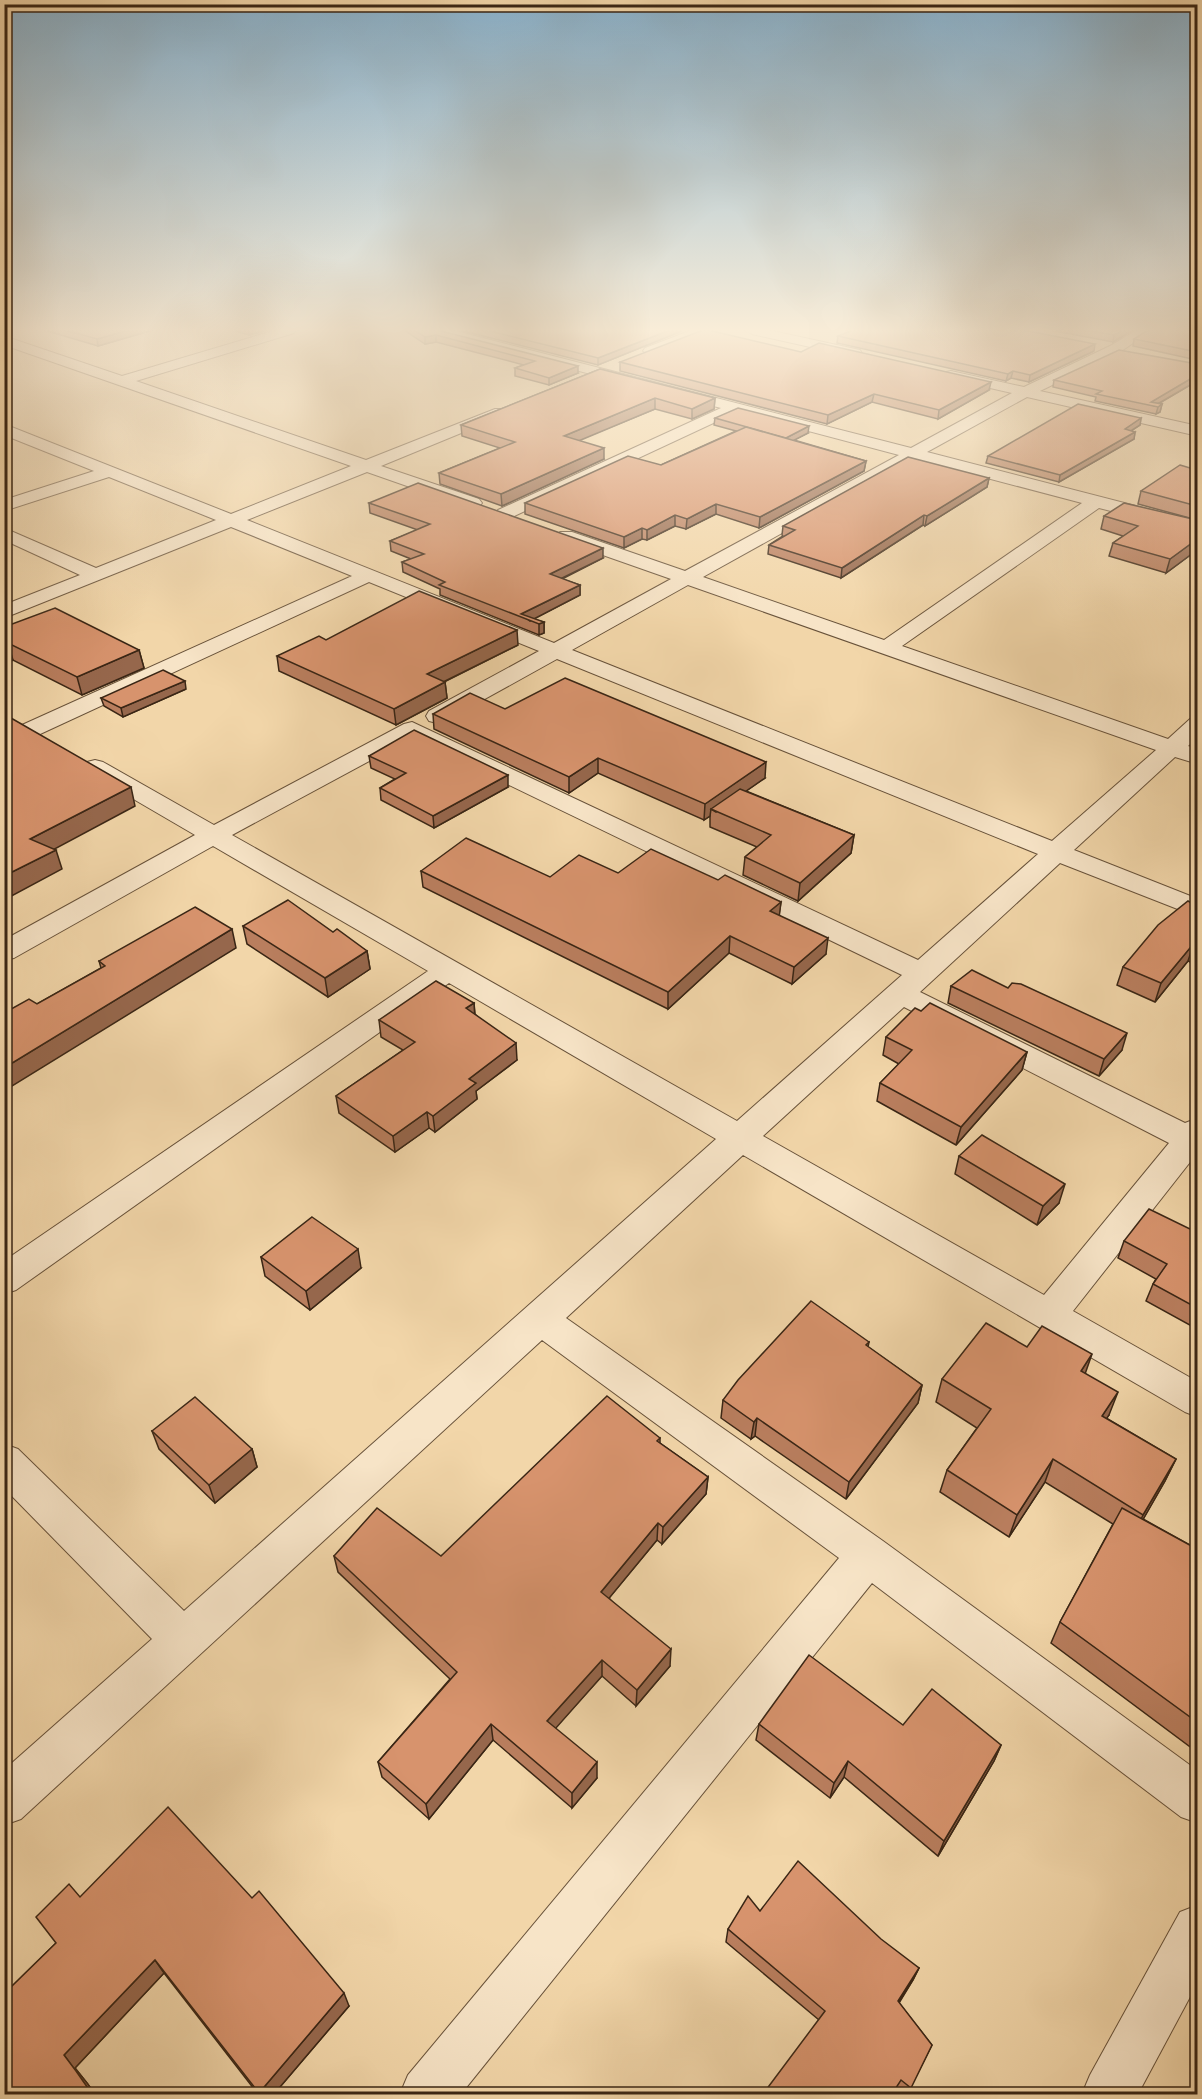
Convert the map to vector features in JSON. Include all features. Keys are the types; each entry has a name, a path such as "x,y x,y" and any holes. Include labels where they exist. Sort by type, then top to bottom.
{"street":[{"path":"259,428 526,521"},
{"path":"4,612 458,428"},
{"path":"504,514 691,428"},
{"path":"815,428 1197,528"},
{"path":"4,952 960,428"},
{"path":"4,429 1197,909"},
{"path":"4,506 110,471"},
{"path":"886,648 1097,501"},
{"path":"547,529 1184,752"},
{"path":"4,533 96,575"},
{"path":"30,730 369,575"},
{"path":"4,715 1197,1401"},
{"path":"4,1802 1056,852 1184,752 1197,724"},
{"path":"412,729 911,983 1193,1134 1049,1315"},
{"path":"4,1280 449,970"},
{"path":"539,1318 868,1555 1197,1800"},
{"path":"4,1461 183,1640"},
{"path":"427,2094 868,1555"},
{"path":"1109,2094 1197,1930"}],"building":[{"path":"470,428 583,428 564,436 604,448 501,494 439,473 515,442"},
{"path":"744,428 866,461 760,517 716,504 687,519 675,515 647,530 642,528 624,537 525,503 628,456 661,465"},
{"path":"750,428 805,428 786,438"},
{"path":"1037,428 1127,428 1125,429 1135,432 1060,475 988,456"},
{"path":"908,457 989,478 927,516 924,515 842,568 769,545 795,530 783,526"},
{"path":"1180,465 1197,470 1197,506 1141,491"},
{"path":"418,483 603,548 550,574 580,585 521,614 544,622 539,624 439,585 445,582 402,562 424,554 390,541 430,524 369,503"},
{"path":"1124,503 1197,520 1197,540 1170,559 1113,543 1138,526 1104,516"},
{"path":"419,591 517,630 427,674 445,682 394,709 277,656 319,636 326,640"},
{"path":"55,608 139,650 77,677 8,643 4,644 4,627"},
{"path":"163,670 185,681 121,708 101,698"},
{"path":"565,678 766,762 705,804 598,758 569,777 433,714 470,693 505,709"},
{"path":"4,714 131,787 30,839 56,850 4,876"},
{"path":"414,730 508,775 433,816 380,788 406,773 369,756"},
{"path":"740,789 854,835 800,883 745,857 771,835 711,809"},
{"path":"466,838 550,877 579,855 618,873 651,849 718,880 725,875 781,902 770,911 828,938 794,967 730,936 668,992 421,871"},
{"path":"288,900 333,932 337,929 367,951 325,978 243,926"},
{"path":"1188,901 1197,906 1197,944 1194,943 1161,983 1123,967 1158,925"},
{"path":"195,907 232,929 4,1068 4,1013 29,999 37,1004 105,966 99,961"},
{"path":"972,970 1008,988 1012,983 1021,984 1127,1033 1104,1059 951,986"},
{"path":"436,981 474,1003 466,1008 516,1043 469,1079 476,1083 433,1116 427,1112 393,1136 336,1096 415,1042 379,1020"},
{"path":"930,1003 1027,1052 961,1127 880,1083 912,1050 886,1037 915,1008 921,1011"},
{"path":"982,1135 1065,1184 1043,1206 959,1156"},
{"path":"1149,1209 1194,1231 1197,1225 1197,1308 1153,1284 1167,1264 1124,1241"},
{"path":"312,1217 358,1249 306,1291 261,1257"},
{"path":"811,1301 869,1342 866,1345 922,1385 849,1482 757,1418 754,1422 723,1400 738,1380"},
{"path":"986,1323 1027,1347 1042,1326 1092,1354 1081,1371 1118,1392 1102,1416 1176,1459 1143,1515 1053,1459 1017,1515 947,1470 991,1409 942,1379"},
{"path":"607,1396 660,1438 657,1441 708,1477 663,1527 658,1523 601,1592 671,1649 637,1690 602,1660 547,1721 597,1762 572,1793 491,1724 426,1804 378,1762 457,1672 334,1556 377,1508 441,1556"},
{"path":"195,1397 252,1449 209,1485 152,1431"},
{"path":"1122,1508 1197,1549 1197,1722 1060,1622"},
{"path":"809,1655 903,1725 932,1689 1001,1745 944,1841 848,1761 834,1783 759,1724"},
{"path":"168,1807 252,1898 259,1891 344,1993 259,2093 155,1960 64,2055 92,2094 4,2094 4,1984 9,1989 56,1943 36,1917 69,1884 80,1897"},
{"path":"798,1861 881,1939 919,1968 898,2001 932,2045 911,2088 901,2080 892,2094 763,2094 825,2011 728,1929 748,1896 760,1911"}]}
